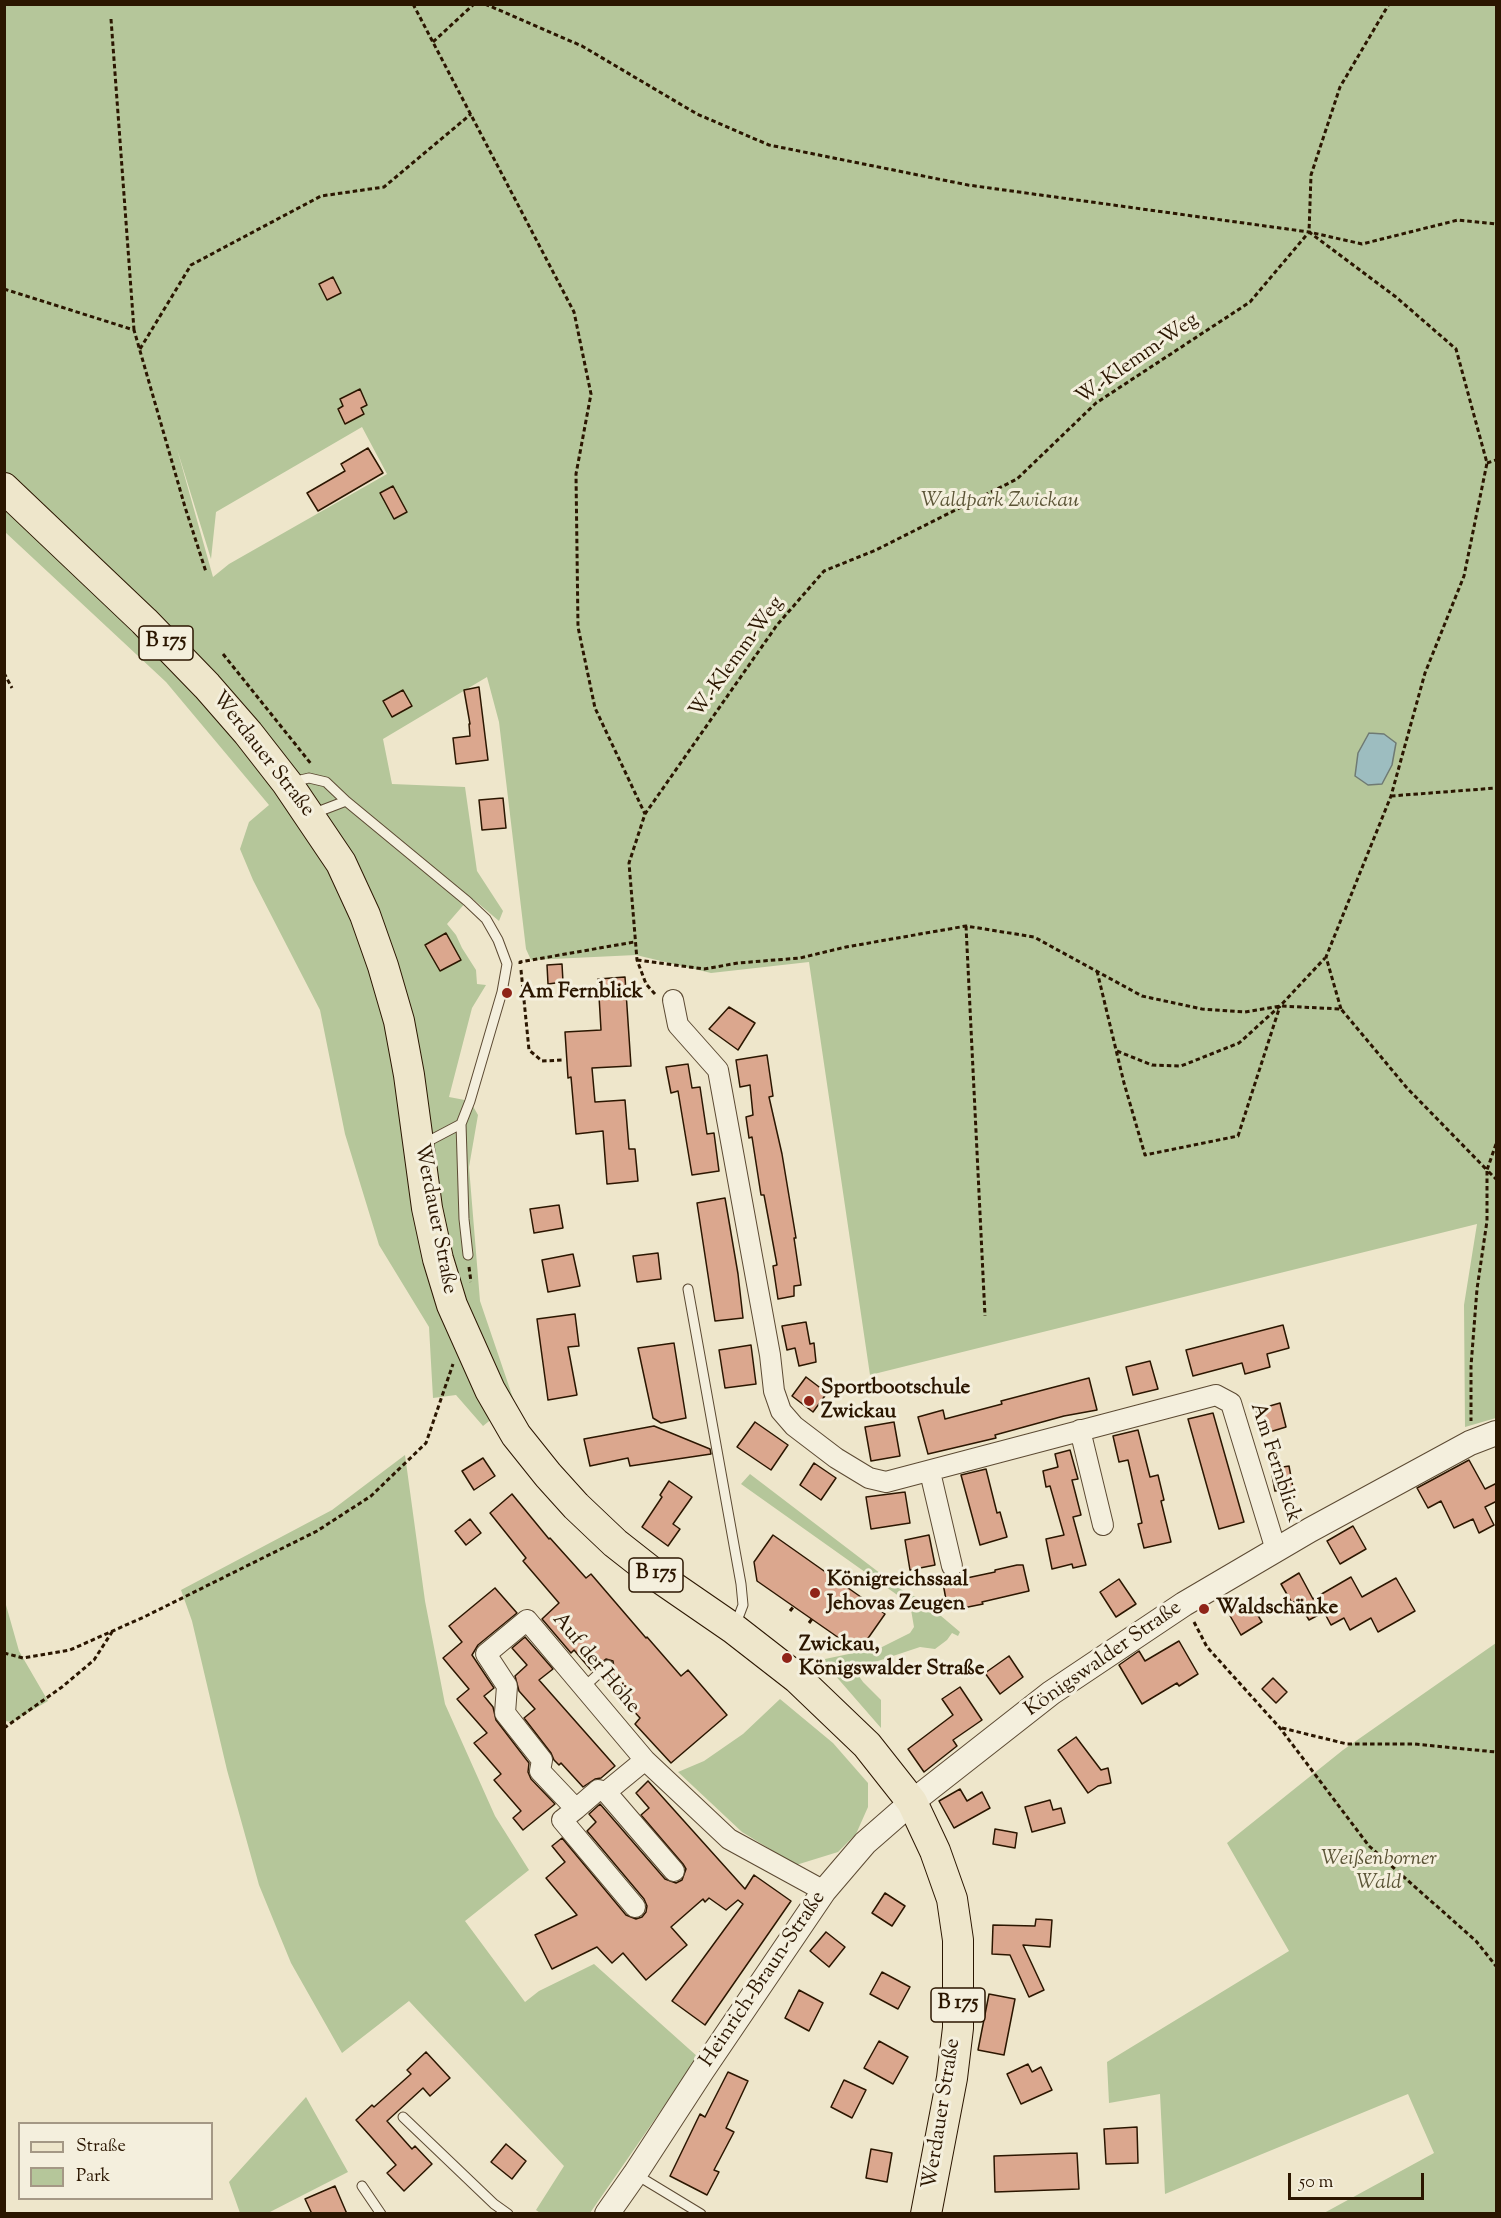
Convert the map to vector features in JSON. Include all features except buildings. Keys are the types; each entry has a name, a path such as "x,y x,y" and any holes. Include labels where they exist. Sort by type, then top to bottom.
{"main road":[{"name":"Werdauer Straße","path":"4,488 152,629 241,725 310,814 341,863 365,915 383,966 401,1032 428,1208 438,1259 452,1305 469,1338 490,1390 516,1435 576,1506 615,1543 734,1629 797,1678 867,1745 912,1802 935,1851 952,1899 958,1940 957,2028 952,2078 926,2214"}],"street":[{"name":"Am Fernblick","path":"674,1005 678,1024 718,1070 770,1354 774,1391 781,1411 794,1426 836,1458 869,1478 886,1482 1216,1395 1231,1404 1276,1550"},
{"path":"1080,1430 1103,1525"},
{"name":"Königswalder Straße","path":"912,1802 1052,1693 1184,1604 1276,1550 1470,1443 1497,1433"},
{"path":"930,1472 952,1566"},
{"name":"Auf der Höhe","path":"576,1809 540,1771 542,1760 505,1713 507,1686 486,1654 527,1620 645,1760 729,1839 824,1891"},
{"path":"606,1792 645,1760"},
{"path":"635,1907 562,1820 598,1790 606,1792 674,1871"},
{"name":"Heinrich-Braun-Straße","path":"607,2214 824,1891 865,1843 912,1802"}],"lane":[{"path":"287,783 309,778 326,782 467,901 486,919 498,940 507,964 502,992 461,1124 464,1219 468,1255"},
{"path":"310,814 346,801"},
{"path":"418,1146 461,1124"},
{"path":"688,1289 741,1584 743,1605 734,1629"},
{"path":"583,1688 608,1665"},
{"path":"403,2117 485,2196 508,2214"},
{"path":"635,2174 701,2214"},
{"path":"362,2186 381,2214"}],"path":[{"path":"413,4 574,312 591,394 576,474 578,627 595,708 645,814"},
{"path":"433,42 474,4"},
{"path":"485,4 582,46 697,114 770,145 968,185 1310,232 1362,244 1458,220 1497,224"},
{"path":"1310,232 1311,175 1340,87 1389,4"},
{"path":"111,19 134,330 206,572"},
{"path":"140,349 191,266 321,196 384,187 471,114"},
{"path":"1117,1051 1152,1065 1181,1066 1239,1043 1280,1006 1326,957 1391,796 1425,673 1464,576 1487,463 1456,349 1396,297 1310,232"},
{"name":"W.-Klemm-Weg","path":"674,1005 646,984 637,960 629,863 645,814 777,625 824,572 876,550 1017,479 1096,403 1250,302 1310,232"},
{"path":"4,289 134,330"},
{"path":"1487,463 1497,460"},
{"path":"223,654 326,782"},
{"path":"4,673 12,688"},
{"path":"1391,796 1497,789"},
{"path":"637,960 704,969 738,963 800,958 846,947 966,926 1034,937 1142,996 1202,1009 1245,1012 1280,1006 1341,1009"},
{"path":"966,926 985,1316"},
{"path":"563,1060 542,1061 529,1050 520,962 634,942"},
{"path":"1326,957 1341,1009 1407,1088 1497,1179"},
{"path":"1097,971 1124,1083 1145,1155 1238,1136 1280,1006"},
{"path":"1470,1443 1471,1366 1477,1289 1487,1221 1487,1170 1497,1144"},
{"path":"4,1653 24,1658 70,1650 317,1531 371,1497 426,1443 454,1360 469,1338"},
{"path":"1184,1604 1207,1647 1280,1728 1369,1846 1476,1941 1497,1966"},
{"path":"790,1611 794,1606"},
{"path":"808,1623 812,1619"},
{"path":"4,1728 62,1687 94,1660 112,1631"},
{"path":"1280,1728 1347,1744 1414,1744 1497,1752"}],"green space":[{"name":"Waldpark Zwickau","path":"5,5 1496,5 1496,1418 1465,1427 1464,1305 1477,1224 870,1375 809,962 711,973 636,955 531,960 526,949 499,722 487,677 383,739 392,784 465,787 477,871 503,911 499,921 473,899 467,901 447,924 476,970 477,984 486,985 472,1008 449,1097 470,1101 478,1115 469,1167 480,1301 514,1401 483,1426 456,1395 433,1398 429,1327 379,1245 345,1134 320,1010 253,880 240,849 249,822 269,805 166,682 5,532","holes":["362,427 387,474 229,564 213,577 177,449 211,559 216,512"]},
{"path":"405,1455 425,1601 445,1704 495,1816 529,1870 465,1921 525,2002 539,1991 594,1964 698,2057 590,2213 540,2213 536,2210 564,2166 409,2001 342,2053 291,1963 259,1885 227,1770 192,1621 181,1590 332,1510"},
{"path":"750,1474 906,1593 921,1599 960,1632 958,1636 952,1633 935,1649 920,1647 854,1669 881,1700 881,1728 827,1666 825,1659 882,1647 910,1633 914,1627 910,1604 741,1484"},
{"path":"4,1598 19,1651 48,1701 12,1722 5,1721"},
{"name":"Weißenborner Wald","path":"1496,1643 1496,2213 1324,2213 1434,2153 1408,2094 1165,2194 1160,2094 1109,2103 1107,2062 1289,1951 1227,1843 1343,1750"},
{"path":"780,1699 833,1743 868,1783 868,1807 856,1834 838,1852 796,1865 742,1832 678,1772 704,1761 743,1734"},
{"path":"306,2097 348,2172 268,2213 240,2213 229,2182"}],"water":[{"path":"1369,733 1384,734 1396,743 1392,765 1382,784 1368,785 1355,776 1358,753"}],"place":[{"name":"Am Fernblick","path":"507,993"},
{"name":"Sportbootschule Zwickau","path":"809,1401"},
{"name":"Königreichssaal Jehovas Zeugen","path":"815,1593"},
{"name":"Waldschänke","path":"1204,1609"},
{"name":"Zwickau, Königswalder Straße","path":"787,1658"}]}
